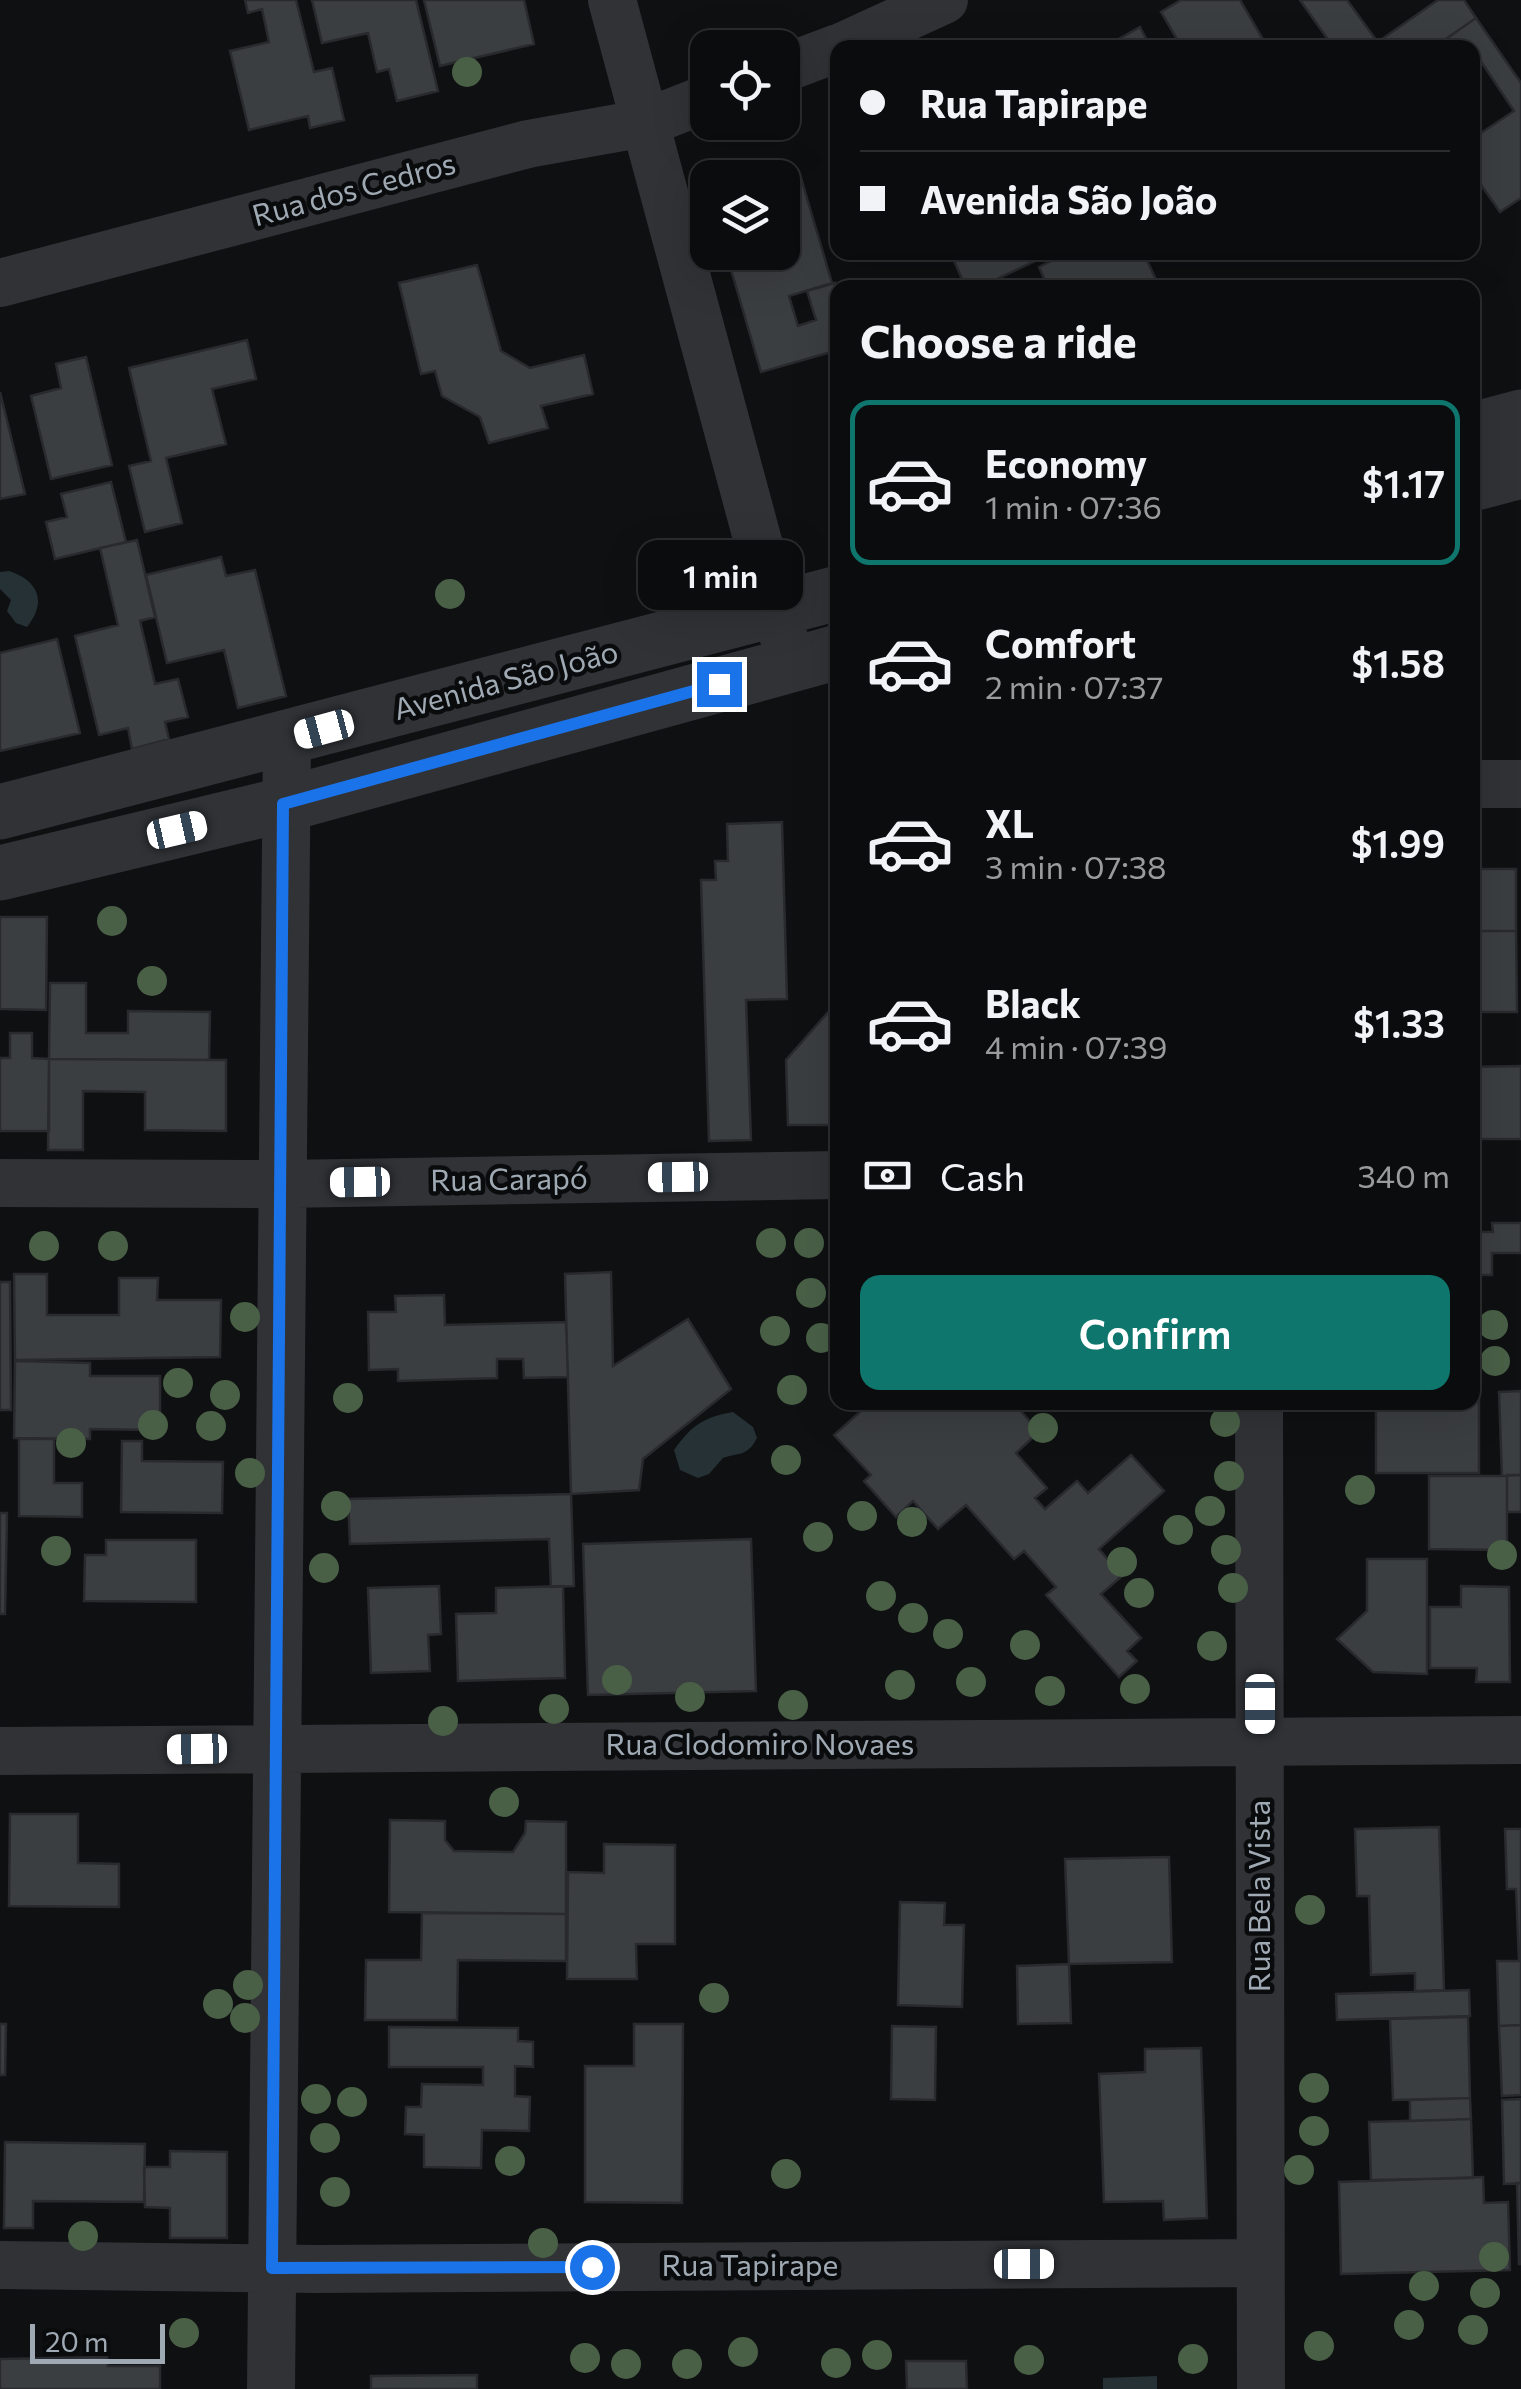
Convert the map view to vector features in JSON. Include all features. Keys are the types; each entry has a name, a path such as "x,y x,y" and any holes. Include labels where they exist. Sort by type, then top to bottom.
{"street":[{"path":"612,0 776,609 814,658"},
{"path":"856,40 944,0"},
{"path":"800,63 830,51"},
{"name":"Rua dos Cedros","path":"0,284 528,144 645,122 690,105"},
{"path":"1480,428 1521,417"},
{"path":"1480,482 1521,471"},
{"name":"Avenida São João","path":"0,812 830,595"},
{"name":"Avenida São João","path":"0,873 283,804 814,658"},
{"path":"271,2389 283,804 287,739"},
{"path":"1480,784 1521,784"},
{"name":"Rua Carapó","path":"0,1183 281,1184 830,1174"},
{"name":"Rua Bela Vista","path":"1259,1410 1261,2389"},
{"name":"Rua Clodomiro Novaes","path":"0,1751 1521,1740"},
{"name":"Rua Tapirape","path":"0,2265 272,2268 1260,2263"}],"shaded area":[{"path":"9,571 27,580 37,593 37,609 27,627 16,623 7,611 11,600 0,589 0,572"},
{"path":"733,1412 753,1427 757,1438 750,1448 723,1458 709,1474 698,1478 680,1470 674,1450 687,1434 706,1420"},
{"path":"1157,2376 1157,2389 1103,2389 1103,2378"}],"building":[{"path":"245,0 296,0 314,72 332,68 344,120 310,128 308,116 249,130 230,51 269,42 262,9 248,13"},
{"path":"312,0 416,0 438,91 397,101 389,69 377,72 368,33 322,43"},
{"path":"424,0 524,0 534,44 440,66"},
{"path":"1181,0 1240,0 1263,40 1177,40 1161,12"},
{"path":"1300,0 1347,0 1376,40 1328,40"},
{"path":"1438,0 1464,0 1476,18 1444,40 1380,40"},
{"path":"1476,18 1521,83 1521,198 1500,212 1480,183 1480,134 1514,111 1480,60 1480,40 1444,40"},
{"path":"1140,27 1147,40 1117,40"},
{"path":"800,174 831,280 789,296 798,326 816,320 807,291 830,284 830,352 761,372 731,270 800,270"},
{"path":"954,260 1037,260 995,280 962,280"},
{"path":"1053,260 1147,260 1156,280 1045,280 1039,267"},
{"path":"477,265 501,351 530,368 584,355 593,394 541,406 548,428 489,443 480,417 442,396 435,371 421,374 399,283"},
{"path":"247,340 256,379 212,389 226,444 166,458 182,523 145,532 129,466 151,461 129,368"},
{"path":"86,357 112,465 51,479 31,396 61,388 56,364"},
{"path":"0,392 25,494 0,499"},
{"path":"111,482 126,542 55,559 46,522 67,517 61,494"},
{"path":"137,540 155,617 140,621 155,684 178,679 188,717 165,722 169,739 132,749 128,728 99,735 75,636 118,625 100,548"},
{"path":"221,557 226,576 255,570 286,696 238,708 224,650 167,663 146,575"},
{"path":"57,639 80,733 0,751 0,653"},
{"path":"782,822 787,999 746,1000 751,1140 709,1141 701,880 716,880 715,861 728,861 727,824"},
{"path":"1480,869 1516,869 1516,931 1480,931"},
{"path":"0,917 47,917 46,1010 0,1009"},
{"path":"1480,931 1516,931 1517,1012 1480,1012"},
{"path":"50,983 86,983 86,1033 128,1033 128,1011 210,1012 209,1060 49,1059"},
{"path":"830,1010 830,1125 788,1125 786,1060"},
{"path":"10,1033 32,1033 32,1058 49,1059 49,1131 0,1131 0,1058 10,1058"},
{"path":"49,1059 226,1060 226,1131 145,1130 145,1092 83,1091 83,1150 48,1150"},
{"path":"1521,1066 1521,1139 1480,1139 1480,1067"},
{"path":"1492,1223 1521,1223 1521,1253 1492,1253 1492,1275 1480,1275 1480,1232 1493,1232"},
{"path":"611,1272 613,1366 688,1319 731,1389 643,1459 639,1490 571,1494 565,1274"},
{"path":"14,1274 47,1274 47,1315 119,1315 119,1278 158,1278 157,1300 221,1300 220,1357 15,1360"},
{"path":"0,1282 10,1282 11,1410 0,1410"},
{"path":"444,1295 445,1325 566,1322 568,1377 524,1378 523,1359 497,1359 497,1378 398,1381 398,1369 369,1370 368,1312 396,1312 395,1296"},
{"path":"15,1361 90,1363 90,1376 160,1376 160,1430 90,1429 90,1439 14,1438"},
{"path":"1521,1391 1521,1475 1502,1476 1499,1392"},
{"path":"862,1410 1020,1410 1039,1432 1016,1453 1047,1488 1035,1498 1045,1509 1077,1481 1088,1493 1131,1455 1164,1491 1099,1549 1122,1576 1101,1594 1141,1638 1127,1651 1137,1661 1119,1677 1046,1595 1056,1587 1024,1551 1014,1559 966,1505 938,1529 913,1501 896,1517 864,1481 871,1475 834,1435"},
{"path":"1376,1410 1479,1410 1479,1473 1376,1473"},
{"path":"19,1439 54,1439 54,1483 82,1483 82,1517 19,1516"},
{"path":"122,1441 142,1441 142,1461 223,1462 222,1513 121,1512"},
{"path":"1507,1475 1521,1475 1521,1512 1507,1512"},
{"path":"1429,1476 1507,1476 1507,1550 1429,1549"},
{"path":"571,1494 574,1586 551,1587 549,1539 350,1544 348,1499"},
{"path":"0,1513 7,1513 5,1614 0,1614"},
{"path":"751,1539 756,1691 588,1695 583,1544"},
{"path":"106,1540 196,1540 196,1602 84,1601 85,1555 106,1555"},
{"path":"1367,1559 1427,1559 1427,1674 1373,1672 1337,1639 1367,1611"},
{"path":"439,1586 441,1634 428,1635 430,1671 371,1673 368,1588"},
{"path":"563,1586 565,1678 458,1681 456,1614 496,1613 496,1588"},
{"path":"1461,1586 1509,1587 1510,1682 1476,1682 1477,1668 1430,1668 1430,1607 1461,1607"},
{"path":"10,1814 78,1814 78,1863 119,1864 119,1907 9,1906"},
{"path":"390,1820 445,1821 445,1840 454,1851 513,1852 525,1833 526,1821 566,1822 566,1914 389,1912"},
{"path":"1439,1827 1444,1990 1415,1991 1415,1973 1371,1975 1369,1896 1357,1896 1355,1829"},
{"path":"1505,1829 1521,1829 1521,2025 1499,2026 1497,1961 1519,1961 1516,1889 1507,1889"},
{"path":"604,1844 675,1845 675,1944 636,1944 637,1979 567,1979 568,1872 604,1873"},
{"path":"1169,1857 1172,1962 1069,1964 1065,1859"},
{"path":"900,1902 945,1903 944,1925 964,1925 962,2007 898,2005"},
{"path":"422,1913 566,1914 566,1961 458,1960 457,2020 365,2020 366,1960 421,1960"},
{"path":"1069,1964 1071,2023 1018,2024 1017,1966"},
{"path":"1469,1990 1470,2016 1337,2020 1336,1994"},
{"path":"1468,2017 1470,2098 1393,2100 1390,2019"},
{"path":"0,2024 6,2024 5,2075 0,2075"},
{"path":"634,2024 683,2024 682,2203 585,2202 585,2066 634,2066"},
{"path":"1521,2025 1521,2095 1502,2096 1499,2026"},
{"path":"892,2026 936,2027 935,2100 891,2099"},
{"path":"389,2027 518,2028 518,2041 533,2042 533,2067 515,2066 515,2096 530,2097 529,2131 482,2130 481,2168 424,2167 424,2135 405,2134 406,2107 421,2107 422,2084 483,2085 483,2067 389,2067"},
{"path":"1201,2048 1207,2218 1164,2220 1163,2201 1104,2202 1099,2074 1145,2072 1145,2049"},
{"path":"1470,2098 1471,2119 1410,2121 1410,2100"},
{"path":"1521,2099 1521,2183 1504,2184 1502,2100"},
{"path":"1471,2119 1473,2178 1371,2180 1369,2122"},
{"path":"5,2142 145,2144 144,2202 33,2201 33,2228 4,2228"},
{"path":"170,2151 227,2152 227,2238 170,2238 170,2208 145,2207 144,2167 170,2167"},
{"path":"1483,2177 1484,2203 1508,2202 1510,2270 1341,2274 1339,2182"},
{"path":"1517,2183 1521,2183 1521,2264 1519,2264"},
{"path":"107,2357 108,2366 160,2366 160,2389 0,2389 0,2359"},
{"path":"906,2361 966,2361 967,2389 907,2389"},
{"path":"477,2375 477,2389 371,2389 371,2376"}],"route":[{"path":"592,2267 272,2268 283,804 719,684"}]}
